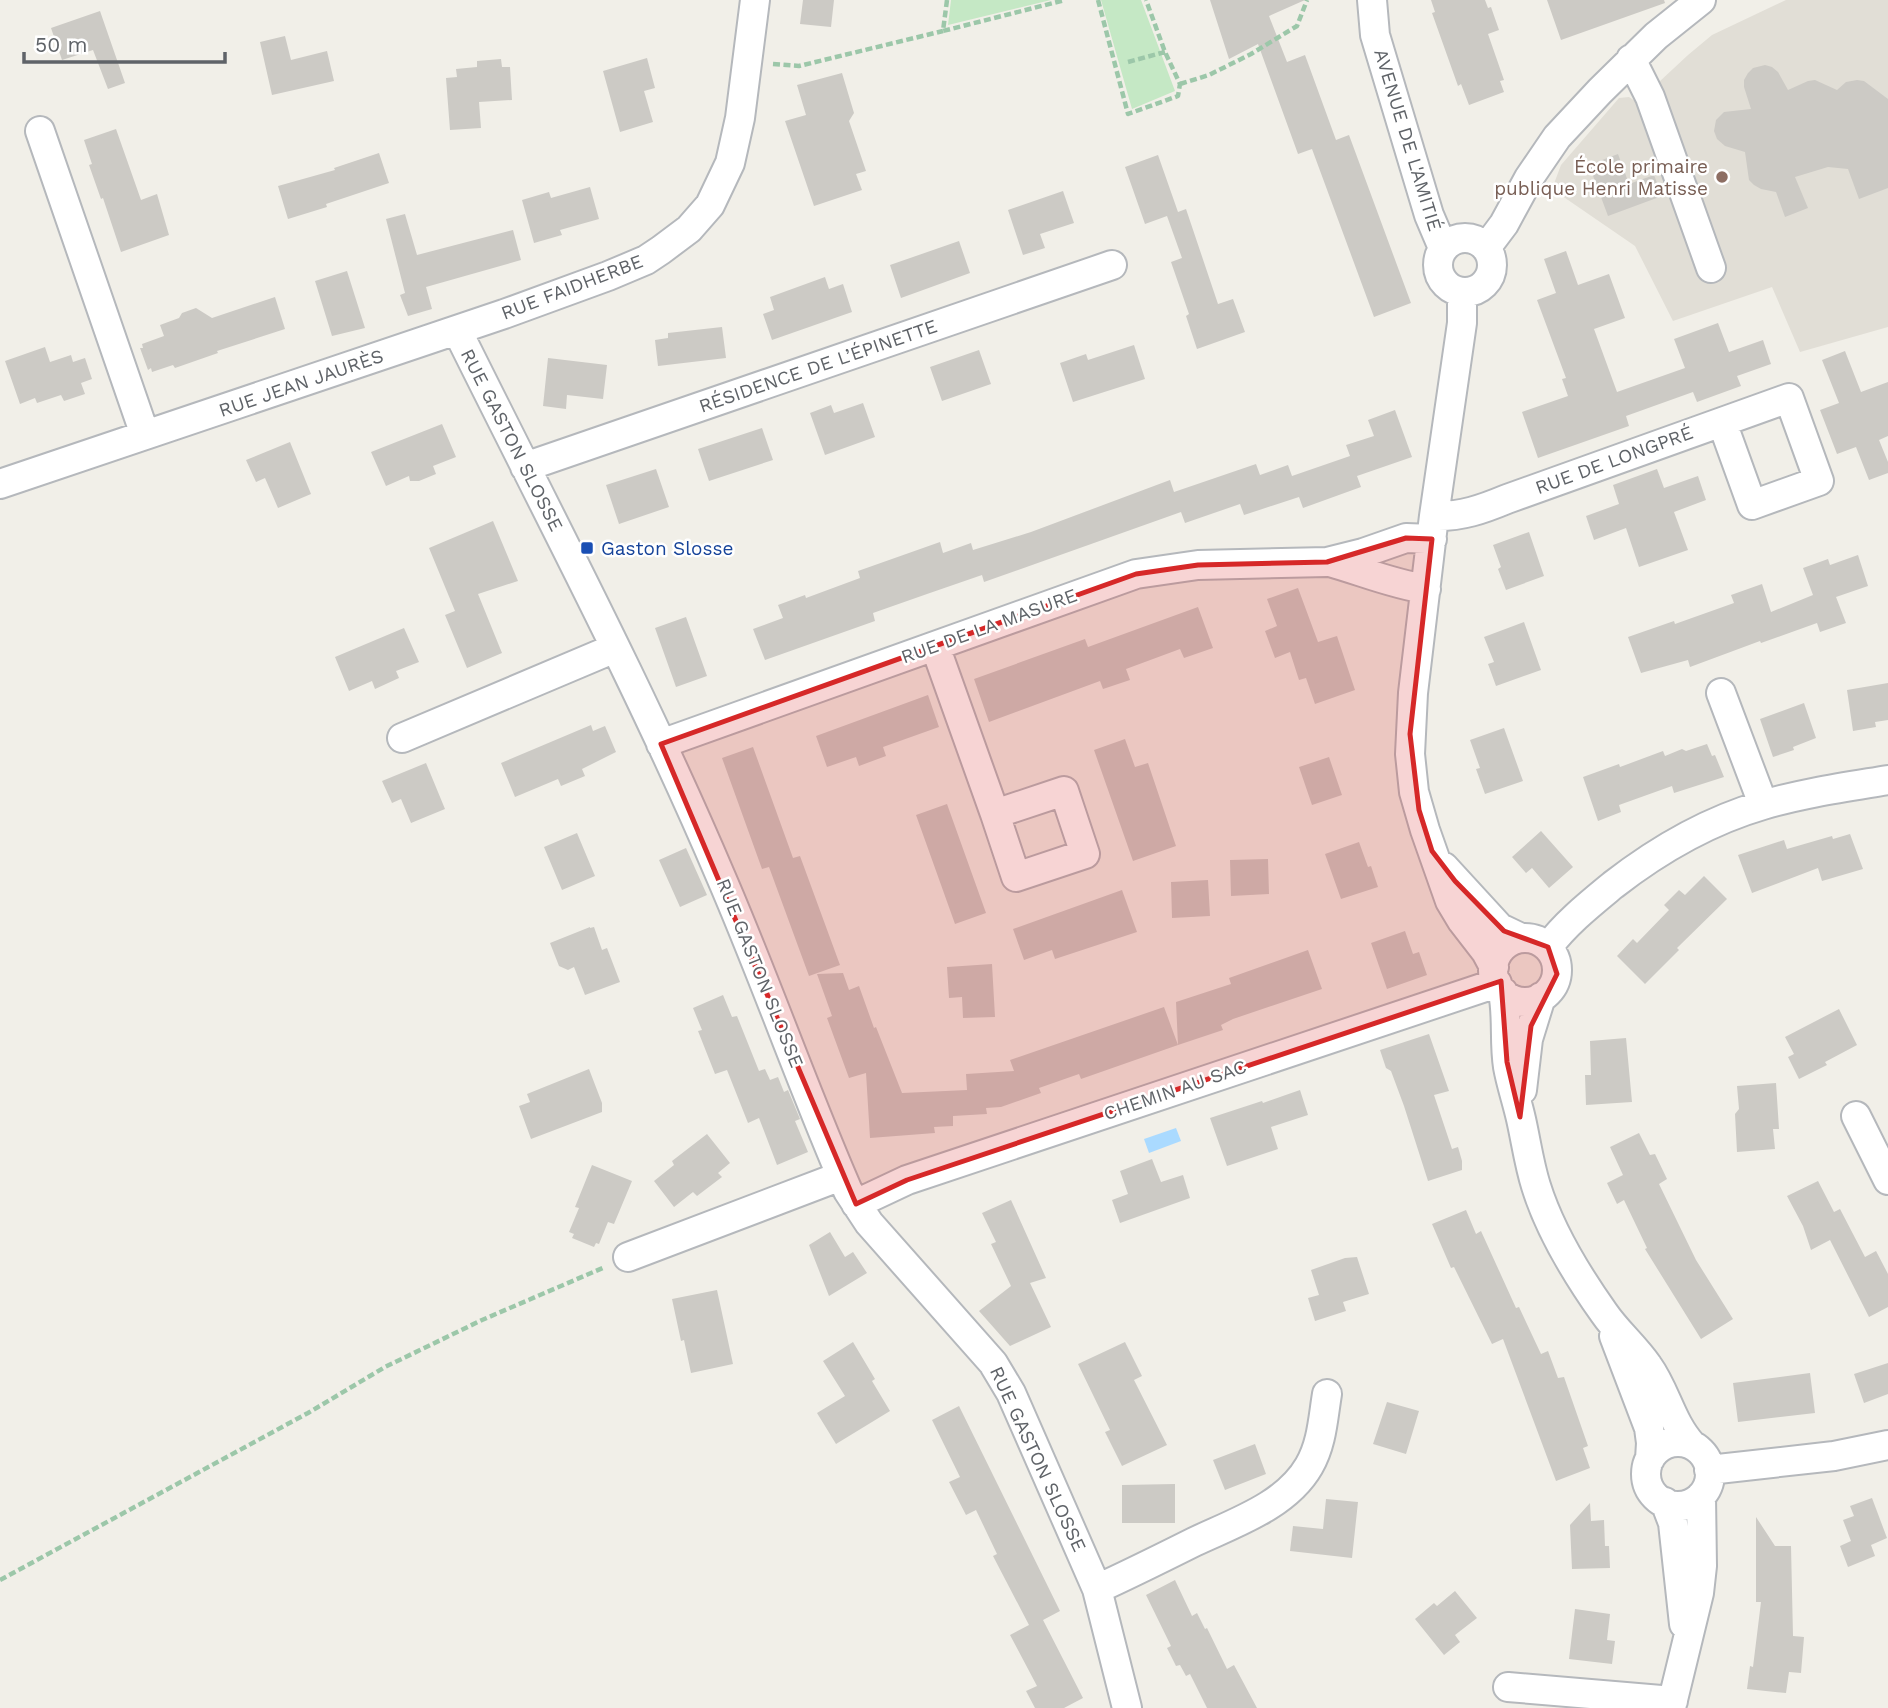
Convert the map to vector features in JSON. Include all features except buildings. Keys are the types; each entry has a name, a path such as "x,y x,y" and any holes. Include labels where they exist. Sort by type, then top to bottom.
{"street":[{"name":"RUE FAIDHERBE","path":"457,330 629,267 654,255 690,229 710,205 730,163 740,118 755,0"},
{"name":"AVENUE DE L'AMITIÉ","path":"1372,0 1375,35 1429,215 1443,248 1438,261 1440,275 1448,286 1462,292"},
{"path":"1486,248 1504,224 1529,178 1557,137 1631,59 1701,0"},
{"path":"1631,59 1650,97 1711,268"},
{"path":"40,131 145,435"},
{"path":"1443,248 1453,240 1476,240 1486,248 1492,265 1486,282 1479,288 1462,292 1462,323 1412,704 1410,754 1414,792 1450,901 1486,952 1498,981 1506,1014 1507,1062 1537,1189 1550,1221 1604,1315 1621,1352 1649,1428 1651,1443 1646,1470 1647,1482 1655,1496 1665,1503 1681,1505 1692,1502 1705,1483 1888,1445"},
{"name":"RÉSIDENCE DE L’ÉPINETTE","path":"525,467 1112,265"},
{"name":"RUE JEAN JAURÈS","path":"0,484 457,330"},
{"name":"RUE GASTON SLOSSE","path":"457,330 661,744 721,877 841,1176 869,1223 983,1350 1003,1378 1097,1589 1127,1708"},
{"name":"RUE DE LONGPRÉ","path":"1435,516 1490,499 1507,499 1722,422"},
{"name":"RUE DE LA MASURE","path":"661,744 1136,574 1198,565 1327,562 1406,538 1435,516"},
{"name":"RUE DE LA MASURE","path":"1327,562 1357,569 1403,586 1426,589"},
{"path":"934,646 995,814"},
{"path":"402,738 615,648"},
{"path":"1721,693 1763,804"},
{"path":"1548,947 1588,905 1656,855 1712,824 1763,804 1888,780"},
{"path":"1432,851 1455,881 1500,928 1521,938 1538,941 1548,947 1555,957 1557,974 1550,990 1530,1001 1513,999 1498,981 1496,957 1511,941 1521,938"},
{"name":"CHEMIN AU SAC","path":"856,1204 906,1180 1498,981"},
{"path":"1521,1117 1522,1081 1528,1039 1541,997"},
{"path":"1856,1116 1888,1180"},
{"path":"628,1257 841,1176"},
{"path":"1508,1687 1672,1704 1701,1579 1704,1455 1678,1428 1647,1364 1604,1315"},
{"path":"1097,1589 1258,1512 1283,1495 1302,1478 1314,1458 1327,1394"},
{"path":"1650,1459 1660,1447 1670,1443 1692,1445"},
{"path":"1665,1503 1673,1523 1683,1610 1684,1654"}],"path":[{"path":"943,31 947,0"},
{"path":"747,63 799,66 1065,0"},
{"path":"1098,0 1128,114 1178,96 1180,85 1146,0"},
{"path":"1180,85 1209,75 1251,54 1297,26 1307,0"},
{"path":"1128,62 1165,52"},
{"path":"0,1580 308,1412 385,1367 482,1320 628,1257"}],"highlighted area":[{"path":"1406,538 1432,539 1410,734 1419,810 1432,851 1455,881 1504,931 1548,947 1557,974 1531,1026 1520,1117 1507,1062 1501,981 907,1180 856,1204 661,744 1136,574 1198,565 1327,562"}],"shaded area":[{"name":"École primaire publique Henri Matisse","path":"1786,0 1888,0 1888,327 1800,352 1772,287 1673,321 1635,246 1552,189 1561,165 1619,98 1629,97 1641,105 1656,91 1659,82 1712,35"}],"green space":[{"path":"951,0 1051,0 948,25"},
{"path":"1101,0 1141,0 1175,91 1132,109"}],"water":[{"path":"1176,1128 1181,1141 1149,1153 1144,1139"}],"place":[{"name":"École primaire publique Henri Matisse","path":"1722,177"},
{"name":"Gaston Slosse","path":"587,548"}]}
